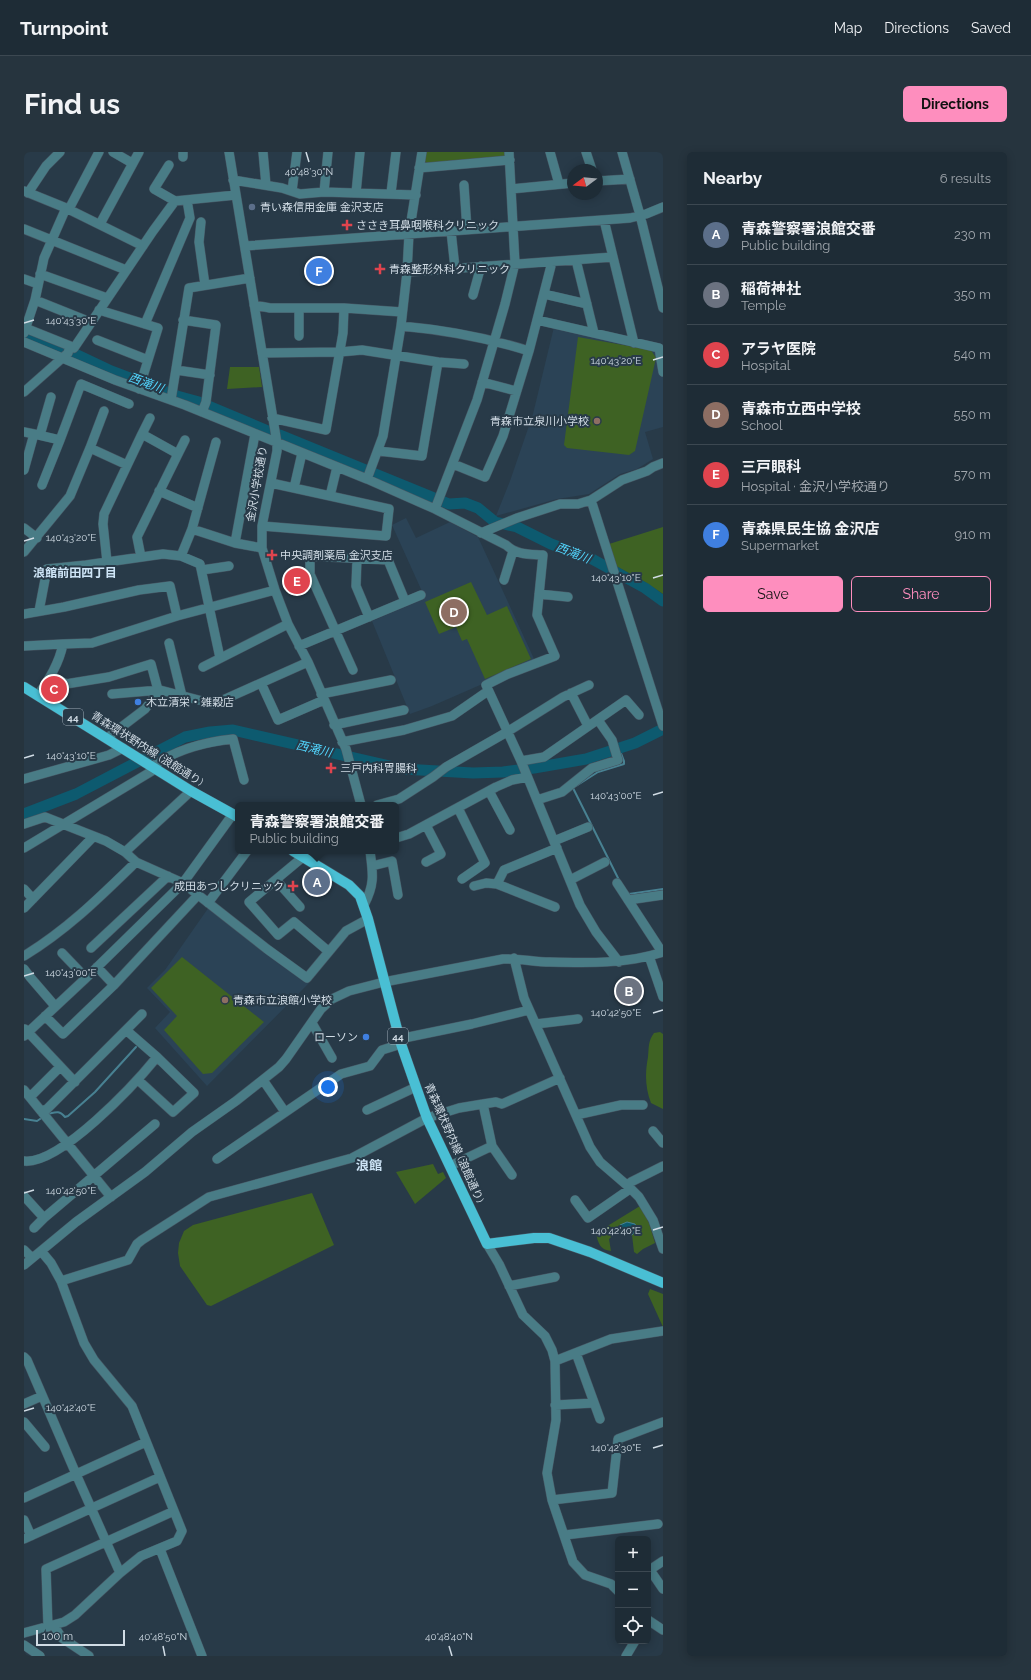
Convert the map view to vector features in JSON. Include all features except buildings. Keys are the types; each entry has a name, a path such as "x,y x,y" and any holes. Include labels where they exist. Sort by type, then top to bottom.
{"main road":[{"name":"青森環状野内線 (浪館通り)","path":"24,687 191,791 235,815"},
{"name":"青森環状野内線 (浪館通り)","path":"298,854 349,885 356,891 364,905 400,1041 427,1118 487,1244"},
{"path":"487,1244 534,1238 549,1238 590,1252 663,1283"}],"street":[{"path":"60,152 46,166 26,192 67,208 144,246"},
{"path":"99,152 67,208 44,258 34,300 25,327 67,351 70,362 141,384 204,407 255,434 277,443 337,467 369,475 437,502 481,533 506,545 512,551 521,554 543,555 537,615 555,656 508,674 486,686 527,776 584,912 596,932 619,962"},
{"path":"113,152 132,163"},
{"path":"100,224 139,152"},
{"name":"金沢小学校通り","path":"229,152 277,443 277,451 262,526 262,548 275,590 288,624 308,662 344,746 350,762 360,802"},
{"path":"263,152 266,185"},
{"path":"292,191 297,152"},
{"path":"324,192 328,152"},
{"path":"356,193 360,152"},
{"path":"391,193 396,152"},
{"path":"369,475 379,451 383,436 395,355 401,326 407,272 409,234 422,152"},
{"path":"550,152 559,184"},
{"path":"586,152 590,164"},
{"path":"622,152 660,287 663,308"},
{"path":"419,168 510,156 512,226 515,263 495,340 472,416 437,502"},
{"path":"169,165 154,189 175,201 236,195"},
{"path":"603,181 630,179"},
{"path":"233,180 266,185 300,194 324,192 416,194"},
{"path":"511,189 567,183"},
{"path":"464,185 468,230"},
{"path":"145,324 190,218 187,200"},
{"path":"24,392 67,351 74,348 90,322 175,201"},
{"path":"245,246 604,220 640,216 663,206"},
{"path":"604,220 634,343"},
{"path":"201,222 199,242 205,285"},
{"path":"24,229 126,270"},
{"path":"451,231 455,268"},
{"path":"407,272 613,257"},
{"path":"576,260 594,333"},
{"path":"453,464 485,477 503,436 529,351 552,262"},
{"path":"474,294 481,266"},
{"path":"40,274 107,298"},
{"path":"172,396 189,288 250,278"},
{"path":"24,279 38,284"},
{"path":"544,294 587,304"},
{"path":"34,300 90,322"},
{"path":"254,306 270,308 344,308 402,312"},
{"path":"299,308 299,336"},
{"path":"272,418 326,430 343,333 344,308"},
{"path":"99,310 158,328 141,384"},
{"path":"183,320 216,325 210,375 204,407"},
{"path":"537,320 659,348 663,372"},
{"path":"401,326 452,332 495,340 529,351"},
{"path":"97,340 148,360"},
{"path":"24,342 67,351"},
{"path":"262,353 340,352 362,350 438,362 464,364"},
{"path":"379,451 422,456 438,362"},
{"path":"176,370 210,375"},
{"path":"482,382 516,391"},
{"path":"42,485 81,384 129,404"},
{"path":"24,470 51,397"},
{"path":"24,552 70,496 104,411"},
{"path":"108,562 102,524 104,514 150,418"},
{"path":"24,432 60,440"},
{"path":"142,434 178,454"},
{"path":"235,543 255,434"},
{"path":"141,557 137,537 185,440"},
{"path":"181,556 192,529 216,442"},
{"path":"90,448 127,466"},
{"path":"294,488 302,453"},
{"path":"481,533 560,504 578,504 591,500 622,480 663,463"},
{"path":"330,496 337,467"},
{"path":"262,526 386,536 389,509 271,483"},
{"path":"159,491 198,508"},
{"path":"591,500 662,724"},
{"path":"24,528 37,538"},
{"path":"192,529 235,543 262,548"},
{"path":"504,580 512,551"},
{"path":"39,611 47,569 164,554 181,556 200,564 220,658"},
{"path":"352,670 310,574 310,556 388,560 405,602"},
{"path":"357,558 356,586 368,617"},
{"path":"202,570 229,566"},
{"path":"24,614 64,607 139,590 170,586 177,616"},
{"path":"24,646 92,643 177,616 275,590"},
{"path":"539,594 568,597"},
{"path":"299,646 421,595"},
{"path":"203,667 288,624"},
{"path":"169,643 182,696"},
{"path":"38,695 51,676 61,656 63,644"},
{"path":"112,694 159,690 214,704 308,662"},
{"path":"51,676 66,684 109,678 151,664 159,690"},
{"path":"261,683 278,720 323,697 391,680"},
{"path":"388,802 400,799 433,777 446,766 589,684"},
{"path":"107,738 145,709 159,690"},
{"path":"344,746 452,716 488,691"},
{"path":"571,693 588,726"},
{"path":"521,763 544,757 626,700 639,715"},
{"path":"334,725 404,710"},
{"path":"537,800 562,792 592,768 618,760 612,740 598,720"},
{"path":"24,848 171,754 191,747 233,739 244,780"},
{"path":"24,779 109,755 123,748"},
{"path":"399,837 409,834 512,780 527,776"},
{"path":"125,852 191,791"},
{"path":"489,791 510,830"},
{"path":"458,808 485,863 462,879"},
{"path":"24,824 45,817 106,841 125,852 136,862 182,883 307,978 346,931 368,919"},
{"path":"75,1082 25,1032 45,1016 86,978 182,883 235,817"},
{"path":"426,825 441,854 426,862"},
{"path":"497,884 504,870 588,827"},
{"path":"24,908 93,837"},
{"path":"208,903 245,854"},
{"path":"364,905 371,892 373,882 370,854"},
{"path":"303,857 248,902 278,935 294,922 328,951"},
{"path":"372,866 392,861 398,895"},
{"path":"24,956 48,941 72,923 136,862"},
{"path":"570,880 605,862"},
{"path":"91,948 168,876"},
{"path":"276,880 300,907"},
{"path":"474,886 486,883 497,884 555,907"},
{"path":"617,883 657,953 660,973 663,976"},
{"path":"24,889 33,899"},
{"path":"45,1016 63,1034 114,986 198,895"},
{"path":"628,900 663,895"},
{"path":"62,953 86,978"},
{"path":"24,1265 76,1222 145,1172 192,1132 263,1080 286,1059 321,1009 332,999 349,991 384,982 504,958 548,962 619,962 657,953"},
{"path":"657,953 663,997"},
{"path":"514,958 524,998 590,1147 600,1162 629,1187 639,1198 652,1220 663,1249"},
{"path":"97,967 114,986"},
{"path":"24,969 55,1006"},
{"path":"217,1159 341,1074 370,1066 382,1050 400,1041 529,1010"},
{"path":"44,1114 47,1109 142,1014"},
{"path":"536,1024 578,1019"},
{"path":"312,1023 332,1058"},
{"path":"126,1030 157,1057 194,1093 173,1112 138,1080"},
{"path":"24,1161 34,1161 67,1143 122,1096 138,1080 157,1057"},
{"path":"60,1067 27,1093 111,1197"},
{"path":"61,1282 128,1260 137,1244 142,1240 209,1197 352,1158 427,1118 459,1108 496,1102 502,1104 560,1078"},
{"path":"263,1080 285,1112"},
{"path":"367,1110 416,1087"},
{"path":"483,1104 492,1146 512,1174"},
{"path":"576,1114 621,1105 643,1105"},
{"path":"34,1228 155,1124"},
{"path":"652,1130 663,1143"},
{"path":"450,1166 492,1146"},
{"path":"575,1200 588,1218 627,1191 631,1182 663,1166"},
{"path":"24,1196 44,1218"},
{"path":"487,1244 523,1315 545,1336 552,1350 555,1361 556,1420 548,1473 552,1500 565,1535 572,1562 585,1575 611,1584 615,1587"},
{"path":"24,1250 32,1258"},
{"path":"24,1633 64,1622 75,1615 120,1573 141,1556 176,1541 182,1531 132,1406 94,1360 84,1344 61,1282 51,1262 41,1251"},
{"path":"509,1286 555,1277"},
{"path":"555,1361 611,1339 662,1333"},
{"path":"576,1353 600,1419"},
{"path":"24,1357 27,1360 90,1508 120,1573"},
{"path":"24,1404 42,1396"},
{"path":"555,1405 594,1403"},
{"path":"24,1422 45,1447"},
{"path":"552,1500 612,1493 618,1439 663,1422"},
{"path":"24,1498 146,1442"},
{"path":"24,1520 27,1537 160,1477"},
{"path":"90,1656 62,1638 51,1626 46,1570 174,1511"},
{"path":"565,1535 658,1524"},
{"path":"160,1549 202,1656"},
{"path":"651,1570 663,1561"},
{"path":"650,1572 663,1589"},
{"path":"651,1622 663,1630"},
{"path":"626,1656 633,1644"},
{"path":"24,1645 40,1656"}],"shaded area":[{"name":"青森市立泉川小学校","path":"554,327 656,350 660,376 663,376 663,427 645,432 653,459 637,469 620,474 589,494 557,499 496,516 510,481 533,414"},
{"path":"406,518 416,538 450,522 478,537 535,661 432,706 410,714 372,621 425,598 392,525"},
{"name":"青森市立浪館小学校","path":"209,907 309,983 207,1086 155,1028 170,1012 147,988 165,970"},
{"path":"627,1222 635,1224 637,1229 632,1235 619,1228 620,1225"}],"green space":[{"path":"426,152 506,152 507,156 427,164 424,161"},
{"path":"578,337 651,350 656,358 635,451 629,455 567,448 564,445"},
{"path":"230,367 259,367 262,387 227,389"},
{"path":"663,527 663,594 616,566 609,544"},
{"path":"471,582 487,615 507,606 531,659 485,679 467,639 462,641 456,627 439,634 425,602"},
{"path":"182,957 264,1022 212,1073 203,1074 164,1030 177,1016 151,988"},
{"path":"660,1032 663,1034 663,1109 651,1103 646,1080 650,1041 654,1033"},
{"path":"433,1164 438,1174 443,1172 446,1178 415,1204 396,1172"},
{"path":"312,1193 334,1245 211,1306 207,1305 180,1266 178,1253 179,1243 184,1231 193,1225"},
{"path":"640,1206 649,1223 655,1243 637,1254 634,1252 632,1235 635,1224 627,1222 619,1226 618,1231 609,1239 611,1251 602,1248 596,1233"},
{"path":"650,1289 663,1294 663,1327 648,1294"}],"waterway":[{"name":"西滝川","path":"24,334 54,344 111,371 177,396 199,402 268,431"},
{"name":"西滝川","path":"280,435 449,504 465,503 478,508 495,522 517,527 551,544 592,559 645,588 663,601"},
{"name":"西滝川","path":"24,814 76,794 185,737 210,732 233,730 403,769 473,773 503,772 586,759 635,743 663,729"},
{"path":"576,786 598,772 624,764 619,748"},
{"path":"573,788 619,880"},
{"path":"627,892 629,894 663,889"},
{"path":"48,1114 57,1112 61,1113 65,1117 68,1116 95,1092 136,1047"},
{"path":"24,1119 37,1121 43,1117"}],"place":[{"name":"青い森信用金庫 金沢支店","path":"252,207"},
{"name":"ささき耳鼻咽喉科クリニック","path":"347,225"},
{"name":"青森整形外科クリニック","path":"380,269"},
{"name":"青森県民生協 金沢店","path":"319,271"},
{"name":"青森市立泉川小学校","path":"597,421"},
{"name":"中央調剤薬局 金沢支店","path":"272,555"},
{"name":"三戸眼科","path":"297,581"},
{"name":"青森市立西中学校","path":"454,612"},
{"name":"アラヤ医院","path":"54,689"},
{"name":"木立清栄・雑穀店","path":"138,702"},
{"name":"三戸内科胃腸科","path":"331,768"},
{"name":"青森警察署浪館交番","path":"317,882"},
{"name":"成田あつしクリニック","path":"293,886"},
{"name":"稲荷神社","path":"629,991"},
{"name":"青森市立浪館小学校","path":"225,1000"},
{"name":"ローソン","path":"366,1037"}],"district":[{"name":"浪館前田四丁目","path":"75,573"},
{"name":"浪館","path":"369,1165"}]}
